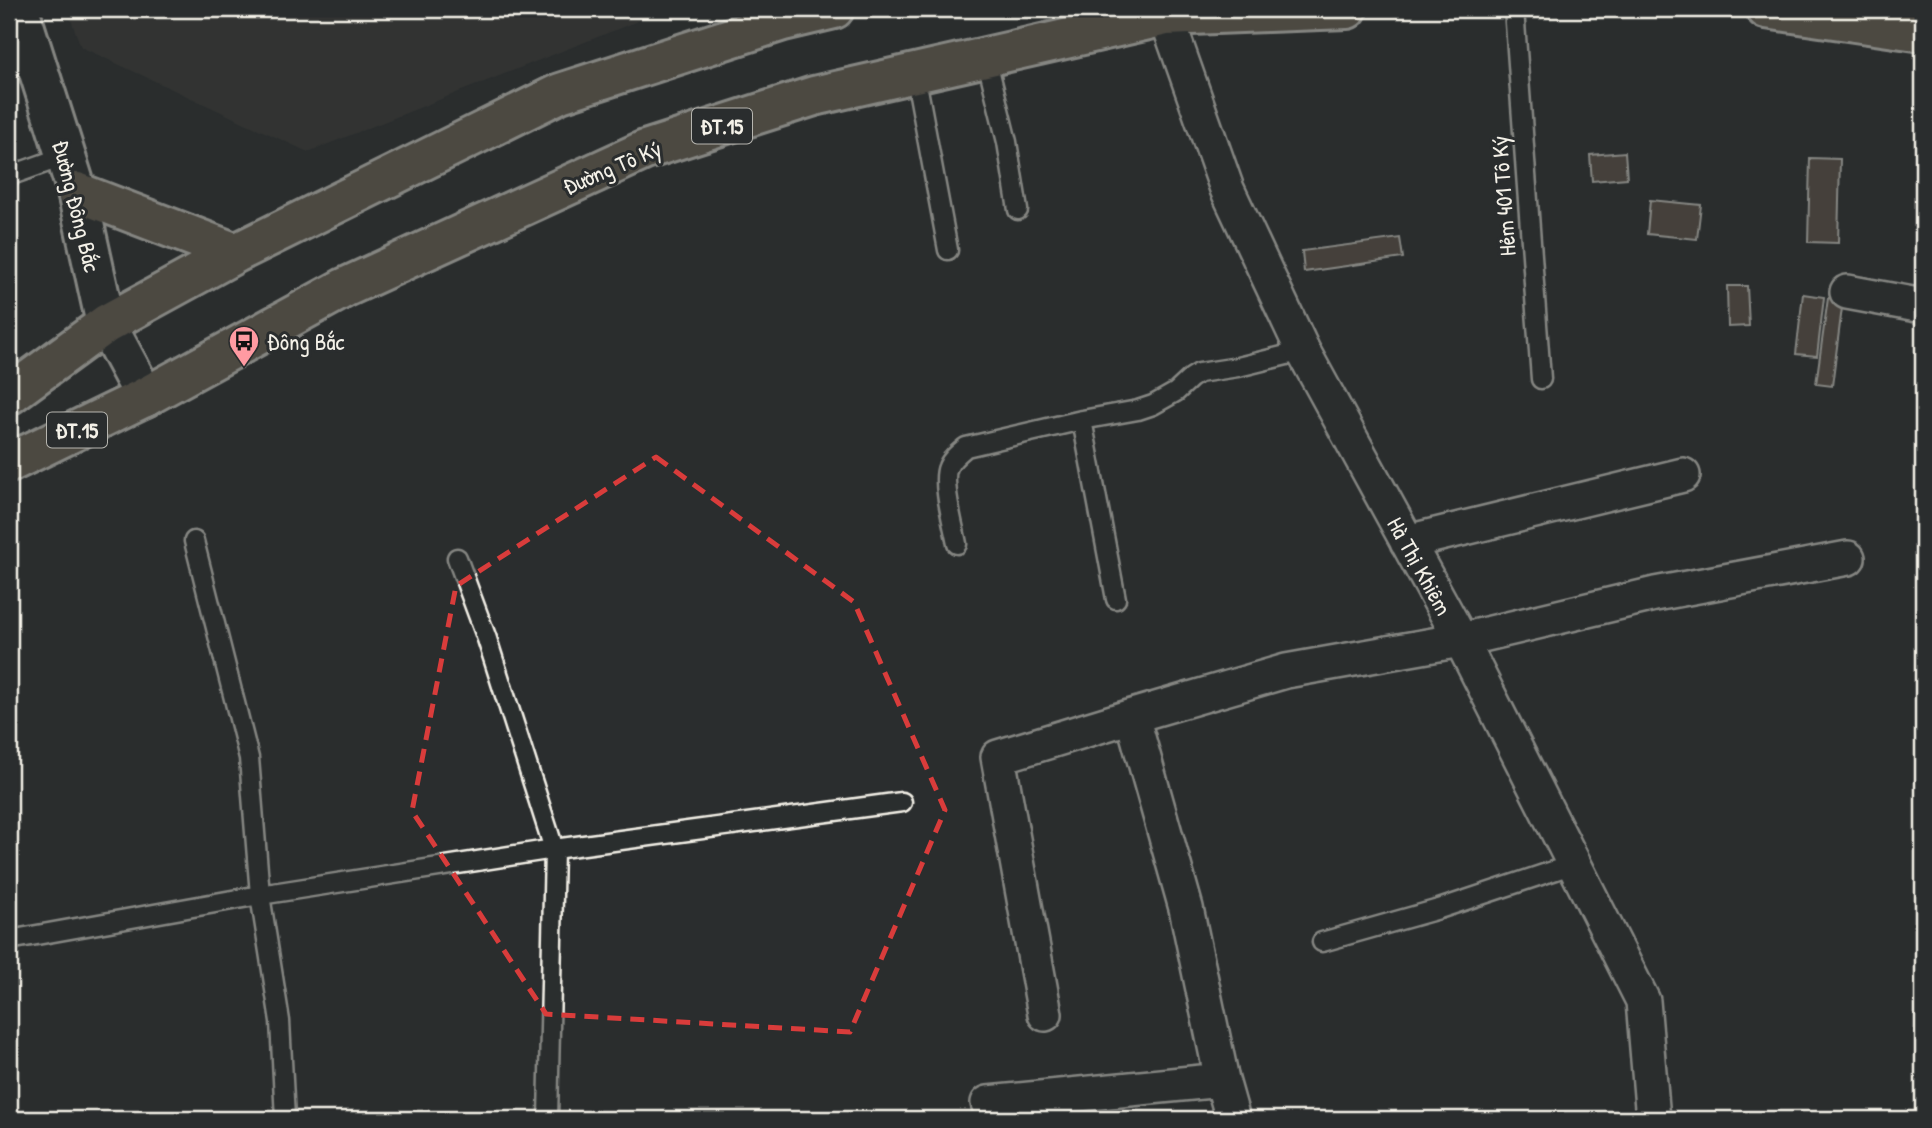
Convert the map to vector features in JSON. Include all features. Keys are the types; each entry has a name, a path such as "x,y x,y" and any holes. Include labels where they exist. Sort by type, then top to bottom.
{"main road":[{"path":"9,395 106,324 236,253 560,93 783,21 834,9"},
{"name":"Đường Tô Ký","path":"9,463 145,397 344,288 645,150 814,96 1166,16 1347,9"},
{"path":"1766,9 1923,32"},
{"path":"77,192 236,253"}],"street":[{"name":"Đường Đông Bắc","path":"17,15 77,192 106,324 145,397"},
{"name":"Hà Thị Khiêm","path":"1166,16 1227,189 1303,351 1461,640 1643,1001 1653,1119"},
{"path":"1847,292 1923,306"},
{"path":"1407,542 1683,475"},
{"path":"1045,1014 998,757 1286,670 1461,640 1655,594 1848,558"},
{"path":"1132,716 1186,908 1222,1080 1233,1119"},
{"path":"988,1103 1222,1080"}],"lane":[{"name":"Hẻm 401 Tô Ký","path":"1514,9 1541,380"},
{"path":"986,57 1007,142 1018,210"},
{"path":"915,73 948,250"},
{"path":"9,176 65,156"},
{"path":"957,544 946,469 954,457 966,447 1138,410 1176,392 1199,373 1238,367 1303,351"},
{"path":"1082,420 1116,599"},
{"path":"194,541 248,758 260,895 279,1021 285,1119"},
{"path":"457,558 499,677 554,849 548,1119"},
{"path":"9,940 260,895 554,849 902,802"},
{"path":"1322,942 1439,909 1574,864"}],"highlighted area":[{"path":"656,457 854,602 945,810 850,1032 546,1014 412,811 456,586"}],"shaded area":[{"path":"67,9 668,9 308,152 81,47"}],"building":[{"path":"1625,152 1627,178 1592,181 1590,155"},
{"path":"1810,158 1840,159 1838,243 1808,242"},
{"path":"1650,200 1701,205 1697,239 1647,234"},
{"path":"1400,238 1403,258 1304,272 1302,251"},
{"path":"1727,286 1747,286 1749,326 1728,327"},
{"path":"1803,294 1824,297 1817,356 1796,354"},
{"path":"1828,298 1843,300 1832,386 1816,384"}],"place":[{"name":"Đông Bắc","path":"244,368"}]}
